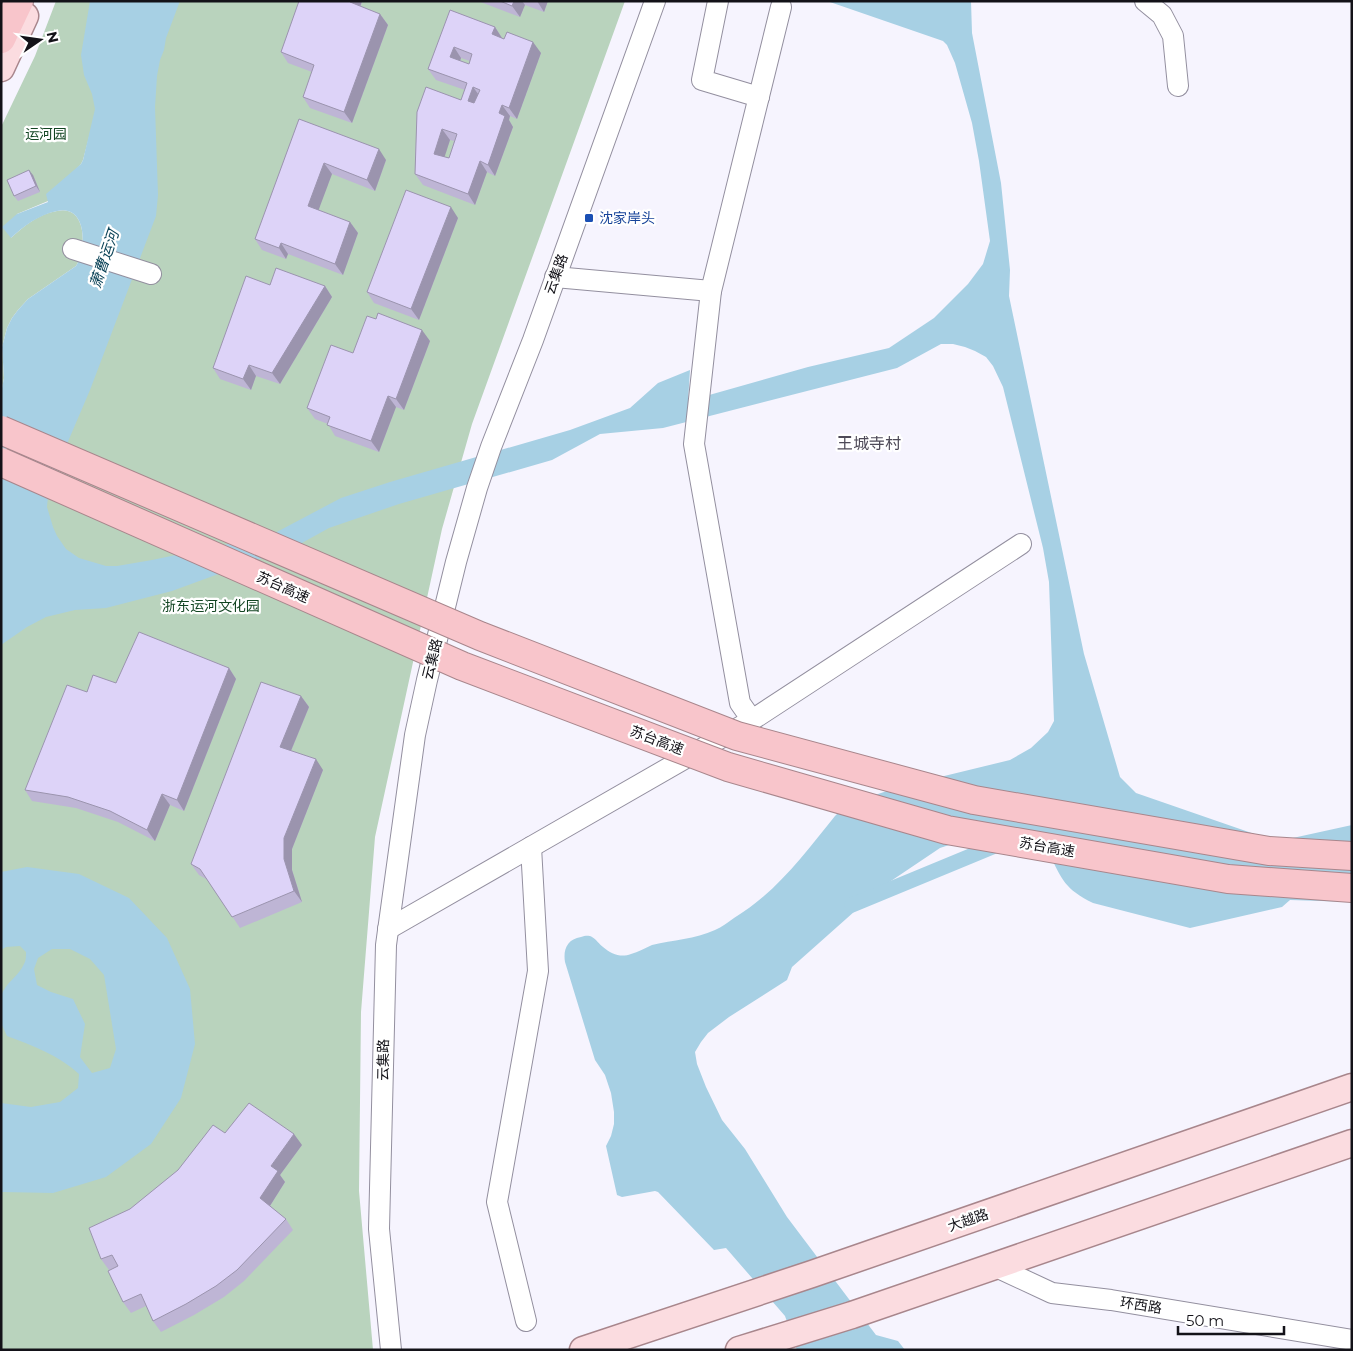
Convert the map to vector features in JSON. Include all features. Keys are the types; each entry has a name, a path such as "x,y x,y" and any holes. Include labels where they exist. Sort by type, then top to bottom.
{"highway":[{"path":"1,39 19,1"},
{"path":"1,430 480,636 737,736 974,800 1269,851 1352,856"},
{"name":"苏台高速","path":"1,462 462,666 728,767 947,830 1228,879 1352,888"}],"main road":[{"path":"1,68 32,1"},
{"name":"大越路","path":"583,1350 812,1274 1352,1087"},
{"path":"739,1350 852,1315 1352,1143"}],"street":[{"name":"云集路","path":"391,1350 379,1229 386,945 414,735 456,562 477,488 533,340 655,1"},
{"path":"718,1 702,80 759,97"},
{"path":"1145,1 1162,16 1173,36 1178,86"},
{"path":"752,720 740,703 694,444 711,291 781,6"},
{"path":"73,249 151,274"},
{"path":"555,277 711,291"},
{"path":"388,929 752,720 1021,544"},
{"path":"526,1322 497,1202 538,971 531,847"},
{"name":"环西路","path":"994,1266 1052,1294 1111,1300 1352,1340"}],"green space":[{"name":"运河园","path":"56,1 96,1 98,103 81,164 48,201 17,214 11,238 26,225 38,218 57,211 67,211 74,214 79,221 83,239 82,249 76,266 28,299 12,318 2,347 4,378 1,393 1,127 35,56"},
{"name":"浙东运河文化园","path":"159,1 625,1 472,424 442,529 375,837 361,1012 359,1191 373,1350 1,1350 1,539"}],"water":[{"name":"萧曹运河","path":"90,1 180,1 166,38 157,76 155,107 158,195 156,216 90,390 49,486 47,507 57,536 66,549 79,558 106,566 117,566 271,535 341,498 570,430 630,408 658,383 690,370 688,401 808,367 889,348 934,318 968,284 983,264 990,241 979,161 972,123 955,63 947,45 943,41 827,1 971,1 972,33 1001,183 1010,270 1009,296 1084,654 1120,777 1136,793 1279,841 1352,825 1352,902 1290,900 1282,907 1190,928 1093,903 1076,893 1065,883 1049,853 973,837 940,848 882,887 792,967 787,980 729,1017 708,1033 695,1052 697,1064 706,1087 722,1120 745,1149 787,1217 876,1335 898,1341 905,1350 797,1350 785,1316 726,1248 714,1250 658,1192 622,1197 617,1195 606,1146 614,1124 611,1093 605,1075 595,1060 565,962 565,949 572,940 589,936 609,952 624,956 652,945 715,930 749,908 777,884 843,808 854,802 899,787 1010,760 1031,748 1048,732 1054,721 1049,582 1043,548 1003,387 993,366 986,357 975,351 953,344 941,344 897,368 663,428 600,434 552,460 399,504 329,528 300,544 172,591 106,608 75,610 46,617 27,627 1,645 1,393 4,378 2,347 12,318 28,299 76,266 80,258 83,239 79,221 74,214 67,211 57,211 38,218 26,225 11,238 2,227 17,214 48,202 46,194 81,164 83,160 95,109 92,94 84,75 81,55"},
{"path":"27,867 79,874 129,898 167,938 190,989 195,1044 181,1098 151,1144 106,1177 53,1193 1,1192 1,1103 31,1107 60,1102 78,1088 79,1074 54,1056 7,1036 1,1023 1,996 22,968 26,952 20,946 6,947 1,950 1,872","holes":["52,949 70,949 90,959 104,975 116,1049 110,1068 92,1073 80,1057 85,1024 73,999 37,985 34,969 38,958"]}],"building":[{"path":"299,1 351,1 380,14 344,112 303,97 314,65 281,52"},
{"path":"500,1 514,1 512,6"},
{"path":"450,10 495,27 492,34 504,39 507,32 533,42 509,108 502,105 499,113 505,116 488,165 480,161 468,194 415,174 417,112 426,87 461,100 467,83 428,69","holes":["454,47 472,54 469,64 450,57","473,87 480,90 474,103 468,101","442,129 457,134 449,158 434,154"]},
{"path":"299,119 379,149 367,180 324,163 308,206 350,222 335,264 281,243 279,248 255,239"},
{"path":"29,170 36,186 14,196 7,180"},
{"path":"406,190 451,207 411,309 367,292"},
{"path":"276,268 325,286 272,373 249,365 243,379 213,368 246,276 270,285"},
{"path":"378,313 422,330 396,399 388,396 371,441 327,425 330,417 307,408 331,345 353,353 367,316 376,319"},
{"path":"139,632 229,668 177,800 162,794 147,830 110,811 68,797 25,790 67,685 87,692 93,675 116,683"},
{"path":"261,682 301,696 280,747 316,759 284,838 284,859 294,891 232,917 200,869 191,864"},
{"path":"249,1103 294,1134 271,1166 278,1171 260,1198 286,1219 237,1270 216,1286 153,1321 141,1294 123,1302 108,1271 118,1266 112,1255 101,1259 89,1228 130,1209 178,1170 213,1125 225,1133"}],"waterway":[{"path":"852,905 1002,843"}],"place":[{"name":"沈家岸头","path":"589,218"}],"district":[{"name":"王城寺村","path":"869,443"}]}
